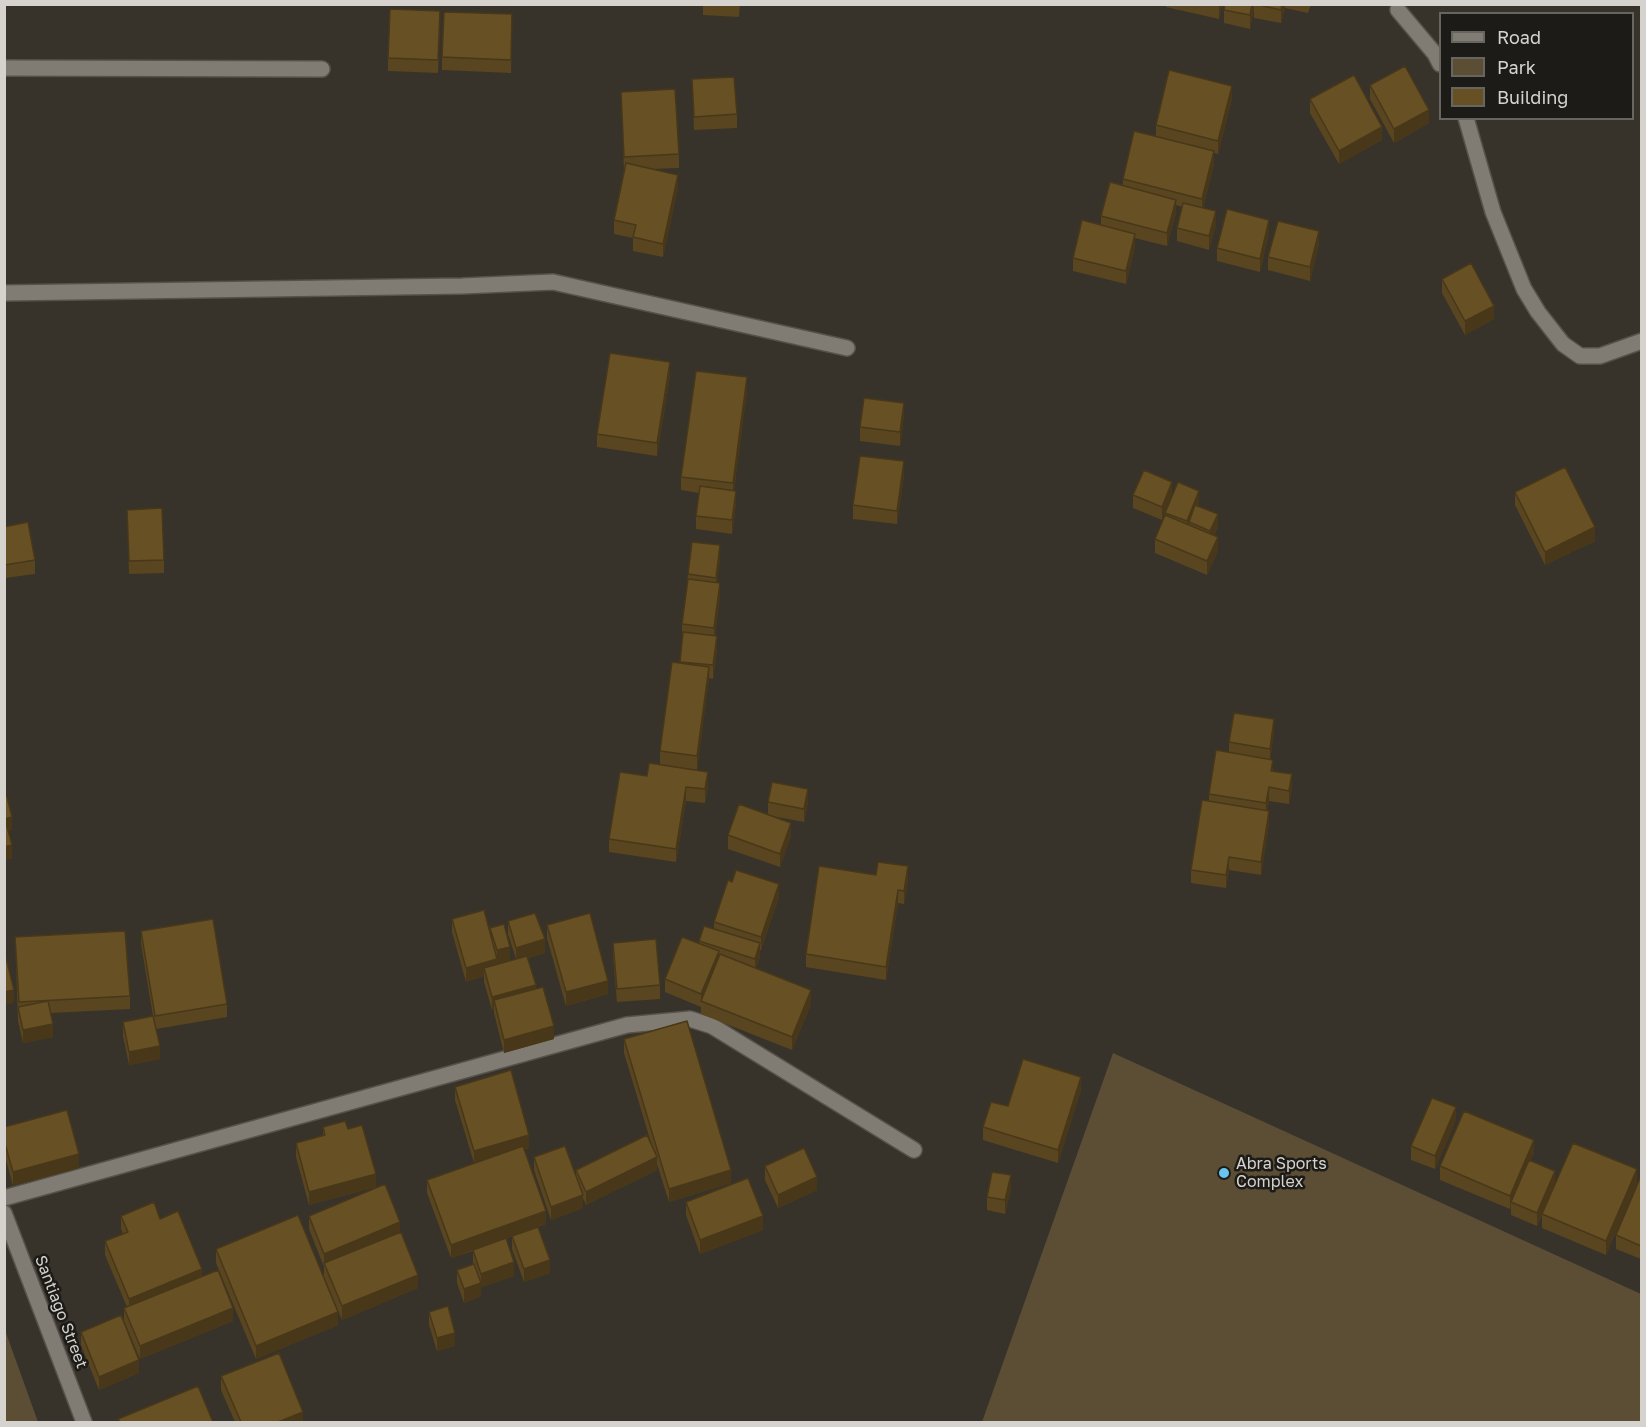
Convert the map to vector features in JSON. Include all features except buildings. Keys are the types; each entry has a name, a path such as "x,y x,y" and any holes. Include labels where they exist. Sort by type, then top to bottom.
{"street":[{"path":"1398,10 1436,54 1439,62"},
{"path":"4,68 322,69"},
{"path":"1467,120 1493,212 1524,289 1538,312 1563,344 1580,356 1600,356 1641,341"},
{"path":"4,293 462,286 553,282 847,348"},
{"path":"4,1198 627,1025 690,1019 712,1026 914,1150"},
{"name":"Santiago Street","path":"4,1213 84,1422"}],"green space":[{"name":"Abra Sports Complex","path":"1113,1053 1641,1294 1641,1422 982,1422"},
{"path":"5,1330 38,1422 5,1422"}],"place":[{"name":"Abra Sports Complex","path":"1224,1173"}]}
